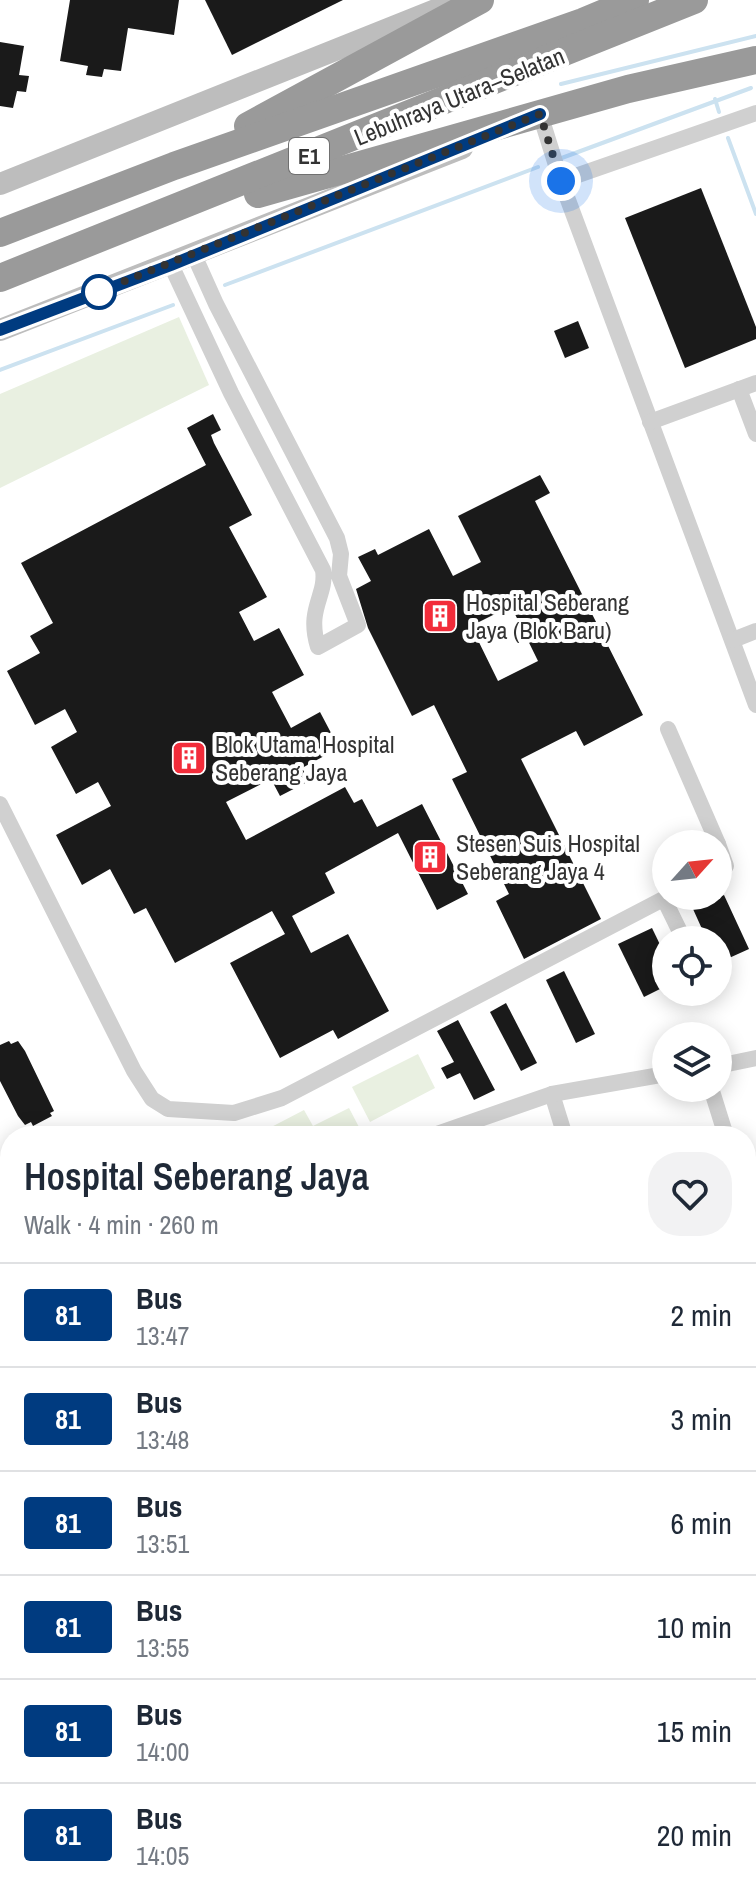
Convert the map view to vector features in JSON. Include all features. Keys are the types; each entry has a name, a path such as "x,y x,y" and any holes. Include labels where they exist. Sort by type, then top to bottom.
{"highway":[{"path":"174,166 480,0"},
{"name":"Lebuhraya Utara–Selatan","path":"0,233 174,166 583,22 635,0"},
{"name":"Lebuhraya Utara–Selatan","path":"0,278 694,0"},
{"path":"81,247 628,89 756,60"}],"main road":[{"path":"0,184 461,0"},
{"path":"0,330 171,265 540,114"}],"street":[{"path":"561,181 756,113"},
{"path":"540,114 561,181 756,703"},
{"path":"171,265 231,393 323,570 325,578 313,611 318,647 358,625 339,576 341,554 337,538 194,255"},
{"path":"231,393 255,381"},
{"path":"650,422 756,383"},
{"path":"739,389 756,434"},
{"path":"284,494 307,483"},
{"path":"733,640 756,631"},
{"path":"668,729 712,830"},
{"path":"0,804 134,1071 152,1099 168,1109 234,1113 282,1098 652,904"},
{"path":"732,1063 756,1058"},
{"path":"460,1126 552,1094 652,1076"},
{"path":"552,1094 562,1126"},
{"path":"715,1102 723,1126"}],"green space":[{"path":"179,317 209,385 0,488 0,394"},
{"path":"418,1054 435,1088 370,1122 352,1087"},
{"path":"349,1108 358,1126 313,1126"},
{"path":"304,1110 313,1126 273,1126"}],"building":[{"path":"70,0 179,0 174,35 128,28 121,71 104,69 102,77 86,75 88,66 60,61"},
{"path":"205,0 343,0 232,55"},
{"path":"0,42 24,46 19,75 29,76 26,92 17,91 13,108 0,106"},
{"path":"701,188 756,327 756,339 685,368 625,218"},
{"path":"578,321 589,348 565,358 554,331"},
{"name":"Blok Utama Hospital Seberang Jaya","path":"213,414 221,430 211,435 214,443 252,515 229,527 267,597 239,612 254,641 279,628 304,675 272,692 291,728 320,712 339,748 302,768 309,781 280,796 271,779 226,802 246,840 345,787 354,803 362,799 377,827 422,804 468,894 437,910 398,833 325,873 335,893 292,916 311,953 348,934 389,1011 338,1039 333,1030 280,1058 230,963 285,934 272,911 175,963 146,908 134,914 110,869 82,885 56,835 111,806 98,782 76,794 51,747 77,732 65,709 35,725 7,671 40,653 30,636 53,623 21,563 206,465 187,428"},
{"name":"Hospital Seberang Jaya (Blok Baru)","path":"540,475 550,493 535,501 643,715 584,746 576,731 521,759 601,919 524,959 496,901 509,894 452,779 467,772 434,705 412,716 368,628 356,589 371,581 358,557 375,549 378,555 429,529 453,576 481,562 458,516","holes":["511,606 538,661 498,681 471,626"]},
{"path":"693,910 731,910 749,949 732,957 732,926 701,926"},
{"path":"652,928 652,993 644,997 618,944"},
{"path":"564,971 595,1034 576,1043 546,980"},
{"path":"506,1003 537,1063 521,1071 490,1012"},
{"path":"458,1020 495,1090 474,1100 460,1073 447,1079 441,1068 454,1062 437,1031"},
{"path":"9,1041 11,1044 18,1041 25,1051 54,1111 50,1113 52,1116 33,1126 31,1122 25,1125 18,1116 0,1081 0,1045"}],"waterway":[{"path":"561,84 756,36"},
{"path":"559,159 751,88"},
{"path":"715,99 719,112"},
{"path":"728,138 756,214"},
{"path":"225,285 538,167"},
{"path":"0,370 173,305"}],"bus line":[{"name":"81","path":"0,330 171,265 513,128 540,114"}],"place":[{"name":"Hospital Seberang Jaya (Blok Baru)","path":"440,616"},
{"name":"Blok Utama Hospital Seberang Jaya","path":"189,758"},
{"name":"Stesen Suis Hospital Seberang Jaya 4","path":"430,857"}],"route":[{"path":"99,292 85,297 513,128 540,114 561,181"}]}
